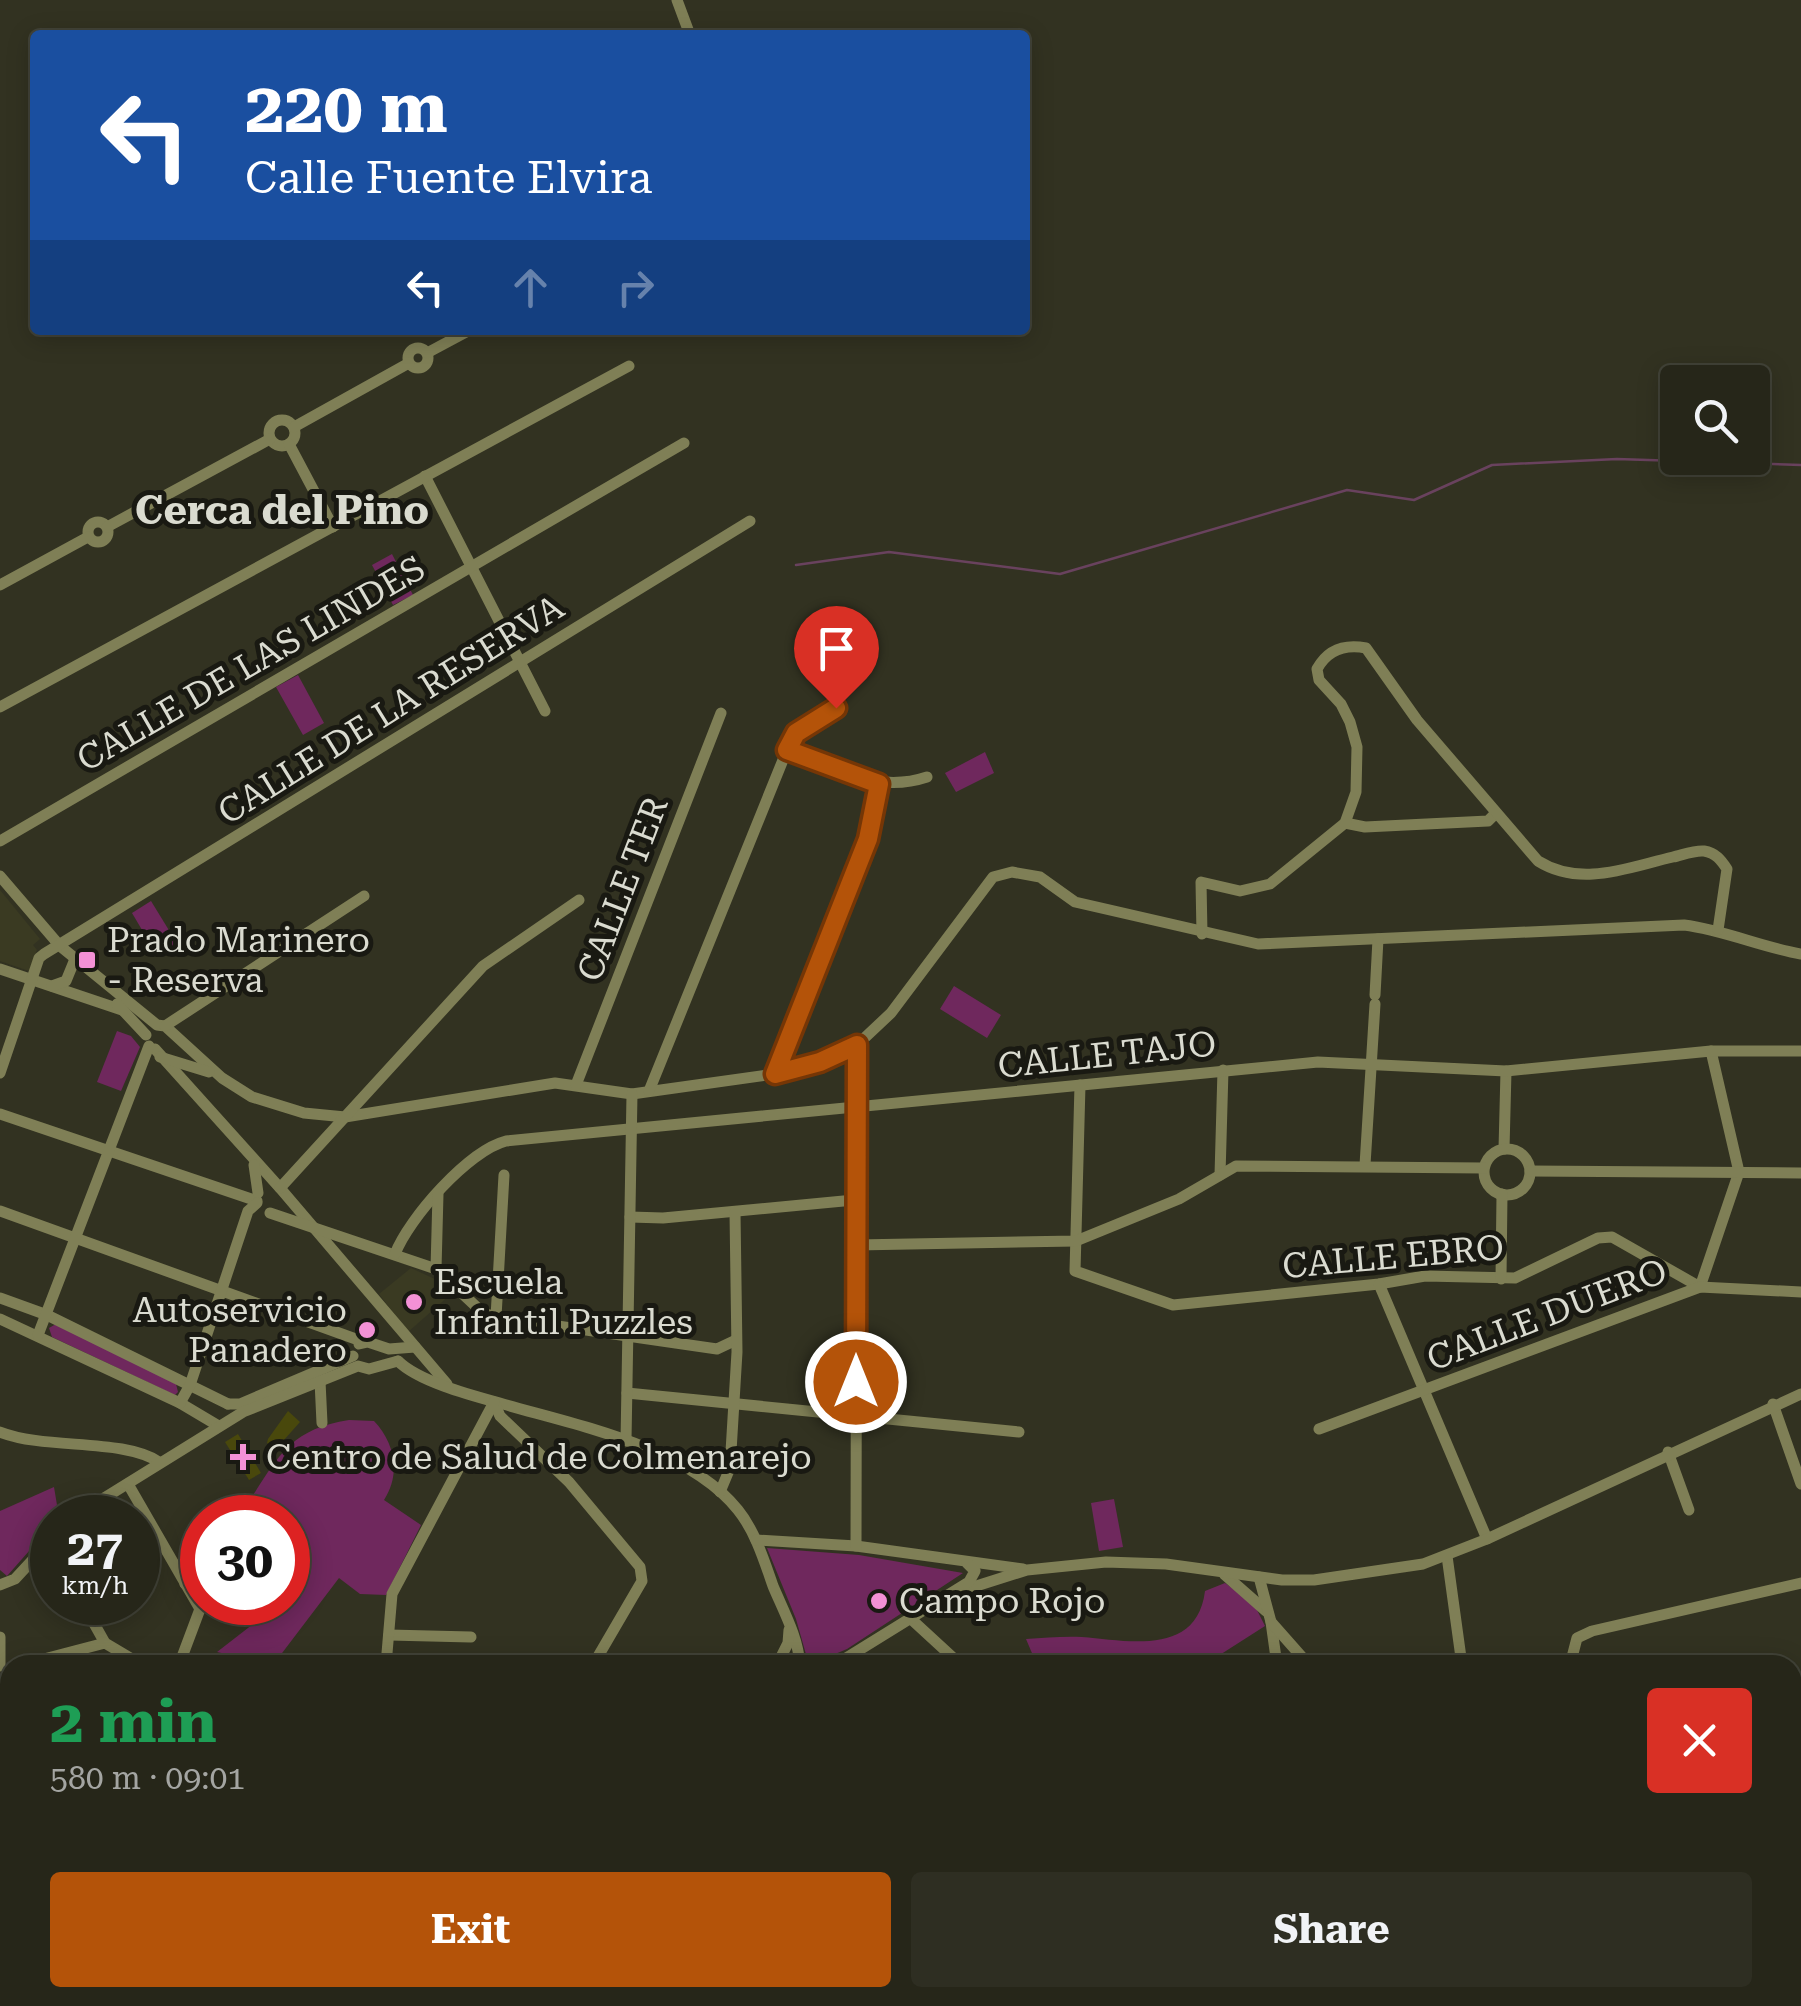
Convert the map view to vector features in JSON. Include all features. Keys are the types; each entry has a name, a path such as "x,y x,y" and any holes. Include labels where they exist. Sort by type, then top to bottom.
{"street":[{"path":"677,0 688,30"},
{"path":"294,427 409,363 415,368 423,367 428,361 427,353 461,335"},
{"path":"0,707 629,366"},
{"path":"277,420 286,420 294,427 295,436 290,444 276,446 270,439 269,430 277,420"},
{"path":"0,585 88,537 93,523 107,527 270,439"},
{"name":"CALLE DE LAS LINDES","path":"0,841 684,443"},
{"path":"290,444 333,527"},
{"path":"425,476 546,712"},
{"name":"CALLE DE LA RESERVA","path":"44,954 750,521"},
{"path":"1202,934 1201,882 1240,891 1270,884 1344,823 1356,792 1358,747 1341,704 1319,680 1317,669 1332,650 1353,646 1366,648 1417,720 1538,861 1564,872 1597,874 1628,871 1702,850 1718,856 1728,869 1718,930"},
{"path":"648,1091 787,750 796,733 836,708"},
{"name":"CALLE TER","path":"576,1084 721,713"},
{"path":"787,750 879,784 901,785 927,777"},
{"path":"775,1074 868,839 879,784"},
{"path":"1344,823 1365,828 1488,821 1496,813"},
{"path":"0,876 60,946 164,1029 193,1058 265,1103 345,1118 555,1082 632,1094 775,1074 820,1062 857,1045 891,1013 992,877 1012,872 1040,877 1074,902 1258,944 1684,925 1718,930 1754,946 1801,954"},
{"path":"38,1335 106,1152 152,1047 164,1029 364,896"},
{"path":"180,1404 190,1385 248,1211 257,1199 280,1189 483,966 579,900"},
{"path":"0,1073 44,954 45,931"},
{"path":"1365,1165 1378,939"},
{"path":"52,986 66,981 76,960"},
{"path":"0,969 122,1010"},
{"path":"92,974 197,1099 314,1226 398,1329 407,1354 452,1389"},
{"path":"152,1047 165,1048 164,1029"},
{"path":"856,1546 857,1045"},
{"path":"152,1047 193,1058"},
{"path":"1700,1288 1739,1172 1711,1051"},
{"name":"CALLE TAJO","path":"394,1254 403,1232 489,1146 1318,1062 1506,1071 1711,1051 1801,1051"},
{"path":"193,1058 191,1080 197,1099"},
{"path":"1220,1175 1223,1070"},
{"path":"1504,1148 1506,1071"},
{"path":"1076,1241 1080,1085"},
{"path":"626,1441 632,1094"},
{"path":"0,1114 257,1199 270,1213 436,1269 482,1313 717,1349 734,1341"},
{"path":"1504,1148 1522,1154 1530,1171 1522,1189 1502,1194 1488,1185 1484,1168 1495,1152 1504,1148"},
{"path":"253,1160 257,1199"},
{"path":"856,1245 1076,1241 1179,1198 1236,1166 1484,1168"},
{"path":"1530,1171 1801,1173"},
{"path":"496,1317 504,1175"},
{"path":"270,1213 282,1208 280,1189"},
{"path":"436,1269 438,1194"},
{"path":"1501,1279 1502,1194"},
{"path":"630,1218 854,1200"},
{"path":"0,1211 407,1354 452,1389 626,1441 667,1459 720,1492 739,1510 756,1540 789,1626 796,1655"},
{"path":"720,1492 730,1468 736,1212"},
{"name":"CALLE EBRO","path":"1076,1241 1076,1272 1173,1305 1425,1276 1516,1278 1598,1238 1612,1237 1700,1288"},
{"path":"1379,1284 1487,1539"},
{"name":"CALLE DUERO","path":"1319,1429 1700,1288 1801,1292"},
{"path":"0,1298 47,1314 228,1404 240,1404 356,1361 369,1368 407,1354"},
{"path":"0,1319 220,1424"},
{"path":"356,1361 357,1346 370,1344"},
{"path":"370,1344 380,1353 376,1365"},
{"path":"110,1495 220,1424 320,1381 356,1361"},
{"path":"320,1381 322,1422"},
{"path":"628,1393 1019,1432"},
{"path":"952,1594 1027,1570 1106,1562 1166,1564 1282,1580 1376,1572 1447,1556 1801,1394"},
{"path":"387,1655 392,1594 494,1402"},
{"path":"494,1402 500,1416 569,1482 640,1567 642,1581 599,1655"},
{"path":"220,1424 230,1412 228,1404"},
{"path":"1773,1404 1801,1484"},
{"path":"0,1432 36,1442 134,1452 159,1462"},
{"path":"1668,1452 1689,1510"},
{"path":"128,1484 180,1575"},
{"path":"756,1540 856,1546 1027,1570"},
{"path":"1447,1556 1461,1655"},
{"path":"0,1585 15,1579 30,1563"},
{"path":"851,1655 973,1578 974,1569 967,1563"},
{"path":"1222,1572 1254,1597 1300,1655"},
{"path":"1254,1597 1260,1578"},
{"path":"1260,1578 1276,1655"},
{"path":"1270,1618 1272,1586 1282,1580"},
{"path":"1573,1655 1577,1638 1592,1631 1801,1583"},
{"path":"911,1619 950,1655"},
{"path":"95,1625 105,1643 125,1655"},
{"path":"182,1655 194,1625"},
{"path":"782,1655 788,1643 789,1626"},
{"path":"389,1634 472,1637"},
{"path":"32,1655 40,1642"},
{"path":"58,1655 105,1643"},
{"path":"1284,1655 1296,1650"}],"shaded area":[{"path":"392,554 413,595 393,605 372,565"},
{"path":"298,675 324,723 303,735 276,687"},
{"path":"985,752 994,773 956,792 945,773"},
{"path":"0,890 40,939 33,945 37,950 29,971 0,961"},
{"path":"151,901 178,945 158,957 132,913"},
{"path":"954,986 1001,1015 987,1038 940,1009"},
{"path":"117,1031 131,1036 140,1047 121,1091 97,1082"},
{"name":"Escuela Infantil Puzzles","path":"411,1268 437,1280 451,1294 408,1332 379,1294"},
{"path":"56,1324 176,1384 178,1392 175,1395 52,1337 49,1328"},
{"path":"349,1420 374,1421 387,1439 393,1459 393,1480 384,1500 421,1525 386,1595 360,1594 339,1578 310,1616 310,1495 253,1495 288,1448 313,1430"},
{"path":"54,1487 55,1495 36,1495"},
{"path":"30,1498 30,1550 7,1576 0,1570 0,1511"},
{"path":"1114,1499 1123,1547 1099,1551 1091,1503"},
{"path":"767,1548 859,1555 963,1573 833,1655 806,1655"},
{"path":"1225,1583 1254,1604 1265,1626 1220,1655 1033,1655 1026,1639 1158,1640 1189,1626 1199,1612 1205,1591"},
{"path":"252,1625 303,1625 281,1655 217,1652"}],"building":[{"path":"288,1411 300,1422 275,1450 268,1439"},
{"name":"Centro de Salud de Colmenarejo","path":"238,1434 261,1473 249,1480 225,1442"}],"waterway":[{"path":"796,565 889,552 1060,574 1347,490 1414,500 1492,465 1617,459 1801,465"}],"place":[{"name":"Prado Marinero - Reserva","path":"87,960"},
{"name":"Escuela Infantil Puzzles","path":"414,1302"},
{"name":"Autoservicio Panadero","path":"367,1330"},
{"name":"Centro de Salud de Colmenarejo","path":"243,1457"},
{"name":"Campo Rojo","path":"879,1601"}],"district":[{"name":"Cerca del Pino","path":"282,510"}],"route":[{"path":"836,708 796,733 787,750 879,784 868,839 775,1074 820,1062 857,1045 856,1382"}]}
